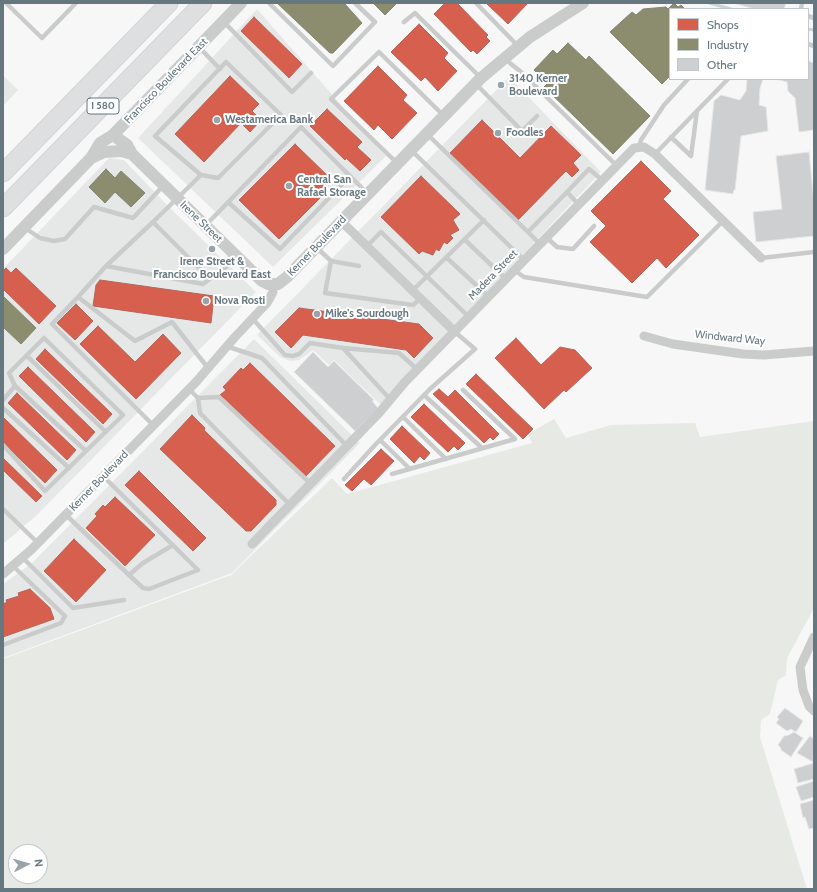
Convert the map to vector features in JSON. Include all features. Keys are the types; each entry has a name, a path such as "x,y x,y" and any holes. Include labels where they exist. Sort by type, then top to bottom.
{"highway":[{"name":"I 580","path":"3,173 169,3"},
{"name":"I 580","path":"3,208 203,3"}],"street":[{"name":"Francisco Boulevard East","path":"3,249 91,158 100,143 113,135 241,3"},
{"name":"Kerner Boulevard","path":"3,574 23,558 189,389 226,346 271,298 273,285 287,277 478,81 518,46 540,30 584,3"},
{"name":"Irene Street","path":"113,135 127,145 132,154 262,281 273,285"},
{"name":"Madera Street","path":"252,544 347,446 405,382 616,165 630,151 639,147"},
{"path":"639,147 648,148 655,154 761,258"},
{"name":"Francisco Boulevard East","path":"91,158 100,153 112,150 121,150 132,154"},
{"path":"341,221 455,332"},
{"name":"Windward Way","path":"644,336 673,344 743,354 764,355 814,350"},
{"path":"814,637 800,668 803,690 809,706 814,711"}],"lane":[{"path":"6,3 42,38 76,3"},
{"path":"269,3 333,66 375,22 355,3"},
{"path":"476,3 518,46"},
{"path":"404,22 415,12 522,131 537,116"},
{"path":"223,21 292,92 311,73"},
{"path":"199,47 220,69"},
{"path":"398,164 331,99 379,52 444,116"},
{"path":"503,58 521,72 616,165"},
{"path":"226,62 281,115 218,178 201,175 155,136 220,69 226,62"},
{"path":"639,147 641,140 664,105 687,80"},
{"path":"655,154 727,80"},
{"path":"672,137 691,156 697,111"},
{"path":"205,226 301,127 368,194"},
{"path":"427,134 528,232 557,246 573,249 594,226"},
{"path":"411,150 524,260"},
{"path":"528,232 589,169 602,180"},
{"path":"153,426 52,324 106,266 178,199 201,175"},
{"path":"228,202 280,249 350,176"},
{"path":"24,227 40,238 54,241 64,239 94,207 133,218 163,185"},
{"path":"567,192 578,204"},
{"path":"413,290 484,220"},
{"path":"514,270 524,277 647,297 723,221"},
{"path":"153,222 210,279"},
{"path":"368,246 381,232 469,317"},
{"path":"465,240 506,279"},
{"path":"316,247 331,261 359,266"},
{"path":"761,258 814,252"},
{"path":"106,266 203,284 238,258"},
{"path":"447,258 489,297"},
{"path":"331,261 325,293 414,305 421,298"},
{"path":"78,297 135,341 172,322 208,368"},
{"path":"252,318 285,354 292,356 299,354 310,343 343,348 399,353 418,370"},
{"path":"344,479 424,394 475,349 455,332"},
{"path":"3,445 45,491 123,415 44,338 9,374 15,386 86,451"},
{"path":"226,346 262,358 347,446"},
{"path":"343,348 390,400"},
{"path":"27,356 106,432"},
{"path":"3,400 15,386"},
{"path":"189,389 198,398 200,413 290,506"},
{"path":"392,474 515,439 463,390"},
{"path":"424,394 482,448"},
{"path":"198,398 219,397 310,484"},
{"path":"3,408 69,468"},
{"path":"403,417 446,458"},
{"path":"380,440 410,469"},
{"path":"66,515 143,588 149,589 198,570 104,477"},
{"path":"3,509 38,543"},
{"path":"129,575 143,563 173,545"},
{"path":"23,558 73,608 124,600"},
{"path":"3,645 61,623 65,616 14,566"}],"shaded area":[{"path":"257,9 386,156 273,267 138,138"},
{"path":"3,75 18,90 3,106"},
{"path":"509,77 601,172 381,405 334,360 329,365 313,350 299,360 290,361 280,357 257,335"},
{"path":"109,158 124,160 165,203 256,292 36,516 3,544 3,269"},
{"path":"254,339 360,443 232,573 3,658 3,584 32,563"},
{"path":"554,419 566,438 611,425 695,423 700,437 814,421 814,608 787,658 786,675 778,680 770,714 761,720 760,737 807,889 3,889 3,659 231,575 332,478 347,494 532,443 528,434"}],"building: Shops":[{"path":"445,3 457,3 488,35 486,37 490,41 477,54 473,50 471,52 434,14"},
{"path":"528,3 508,24 487,4"},
{"path":"254,17 302,64 289,78 241,31"},
{"path":"419,24 448,53 444,58 457,71 438,91 425,77 421,81 391,52"},
{"path":"378,66 407,95 403,100 417,113 392,139 378,125 374,130 344,101"},
{"path":"230,76 259,104 252,111 261,120 250,132 241,123 204,162 175,134"},
{"path":"327,109 362,142 357,147 371,160 360,171 346,158 345,160 310,126"},
{"path":"482,120 520,158 551,126 581,155 573,163 579,170 572,177 566,171 518,220 450,153"},
{"name":"Central San Rafael Storage","path":"295,144 332,180 319,193 322,196 279,239 239,200"},
{"path":"641,161 671,191 663,199 699,235 666,268 657,258 632,283 590,242 606,226 591,211"},
{"path":"421,176 460,214 453,220 459,230 450,235 453,238 447,244 444,242 439,251 436,249 433,255 422,251 419,254 381,217"},
{"path":"6,268 11,273 16,268 56,306 39,324 3,289 3,271"},
{"path":"100,280 214,296 211,323 93,306 96,285"},
{"path":"76,304 93,321 75,340 57,323"},
{"path":"299,308 419,324 433,338 414,358 406,350 303,335 291,348 275,332"},
{"path":"98,326 135,362 163,334 181,353 136,399 80,344"},
{"path":"516,338 541,365 560,347 575,350 592,368 566,392 564,390 544,409 495,358"},
{"path":"45,349 112,414 103,424 36,359"},
{"path":"250,363 335,446 305,477 220,395 226,390 223,387 241,368 243,370"},
{"path":"28,367 95,432 86,442 19,376"},
{"path":"476,374 533,429 523,439 466,384"},
{"path":"439,389 448,397 455,390 499,434 493,440 490,437 484,443 433,394"},
{"path":"17,393 76,450 67,460 8,403"},
{"path":"424,404 465,443 458,450 454,446 448,452 411,417"},
{"path":"192,415 205,428 204,430 276,500 276,505 251,531 246,531 160,449"},
{"path":"3,417 57,470 45,483 3,443"},
{"path":"402,426 430,453 424,460 420,456 414,463 390,439"},
{"path":"381,449 394,461 371,485 364,479 352,491 345,485"},
{"path":"3,458 42,496 36,502 3,470"},
{"path":"139,471 206,538 193,551 125,485"},
{"path":"115,497 155,535 125,566 86,528 97,516 95,514 103,505 105,507"},
{"path":"74,539 106,570 76,602 44,571"},
{"path":"30,589 50,608 54,619 3,637 3,604 7,602 6,600 19,596 18,593"}],"building: Industry":[{"path":"277,3 344,3 362,23 333,53 330,53"},
{"path":"373,3 397,3 385,15"},
{"path":"674,3 678,7 681,5 684,8 669,8"},
{"path":"666,7 668,9 669,8 669,77 662,84 610,32 632,12 636,15 643,9"},
{"path":"568,43 586,60 589,56 650,116 613,154 544,87 548,83 534,70 553,50 557,54"},
{"path":"106,169 115,178 121,171 145,193 131,207 115,192 105,203 89,187"},
{"path":"3,296 36,328 21,344 3,327"}],"building: Other":[{"path":"733,3 786,3 784,8 750,8"},
{"path":"809,61 814,63 814,130 799,132 795,98 788,91 787,82 779,80 809,80"},
{"path":"747,80 763,80 760,88 759,105 766,107 768,131 741,136 735,190 733,194 705,190 714,101 721,95 740,100 746,91"},
{"path":"809,152 814,203 814,236 756,242 753,212 782,209 776,156"},
{"path":"313,352 328,367 334,361 374,400 372,401 378,408 355,431 294,372"},
{"path":"785,708 803,721 796,732 791,729 787,731 776,723 779,719 777,717"},
{"path":"794,732 803,738 791,757 781,750 778,745 784,736"},
{"path":"810,736 814,739 813,762 797,753"},
{"path":"814,763 814,779 798,783 794,769"},
{"path":"814,781 814,797 801,801 796,787"},
{"path":"814,800 814,828 809,829 805,817 803,818 800,804"}],"waterway":[{"path":"709,3 727,8"},
{"path":"809,29 814,30"}],"place":[{"name":"3140 Kerner Boulevard","path":"501,85"},
{"name":"Westamerica Bank","path":"217,120"},
{"name":"Foodles","path":"498,133"},
{"name":"Central San Rafael Storage","path":"289,186"},
{"name":"Irene Street & Francisco Boulevard East","path":"212,249"},
{"name":"Nova Rosti","path":"206,301"},
{"name":"Mike's Sourdough","path":"317,314"}]}
